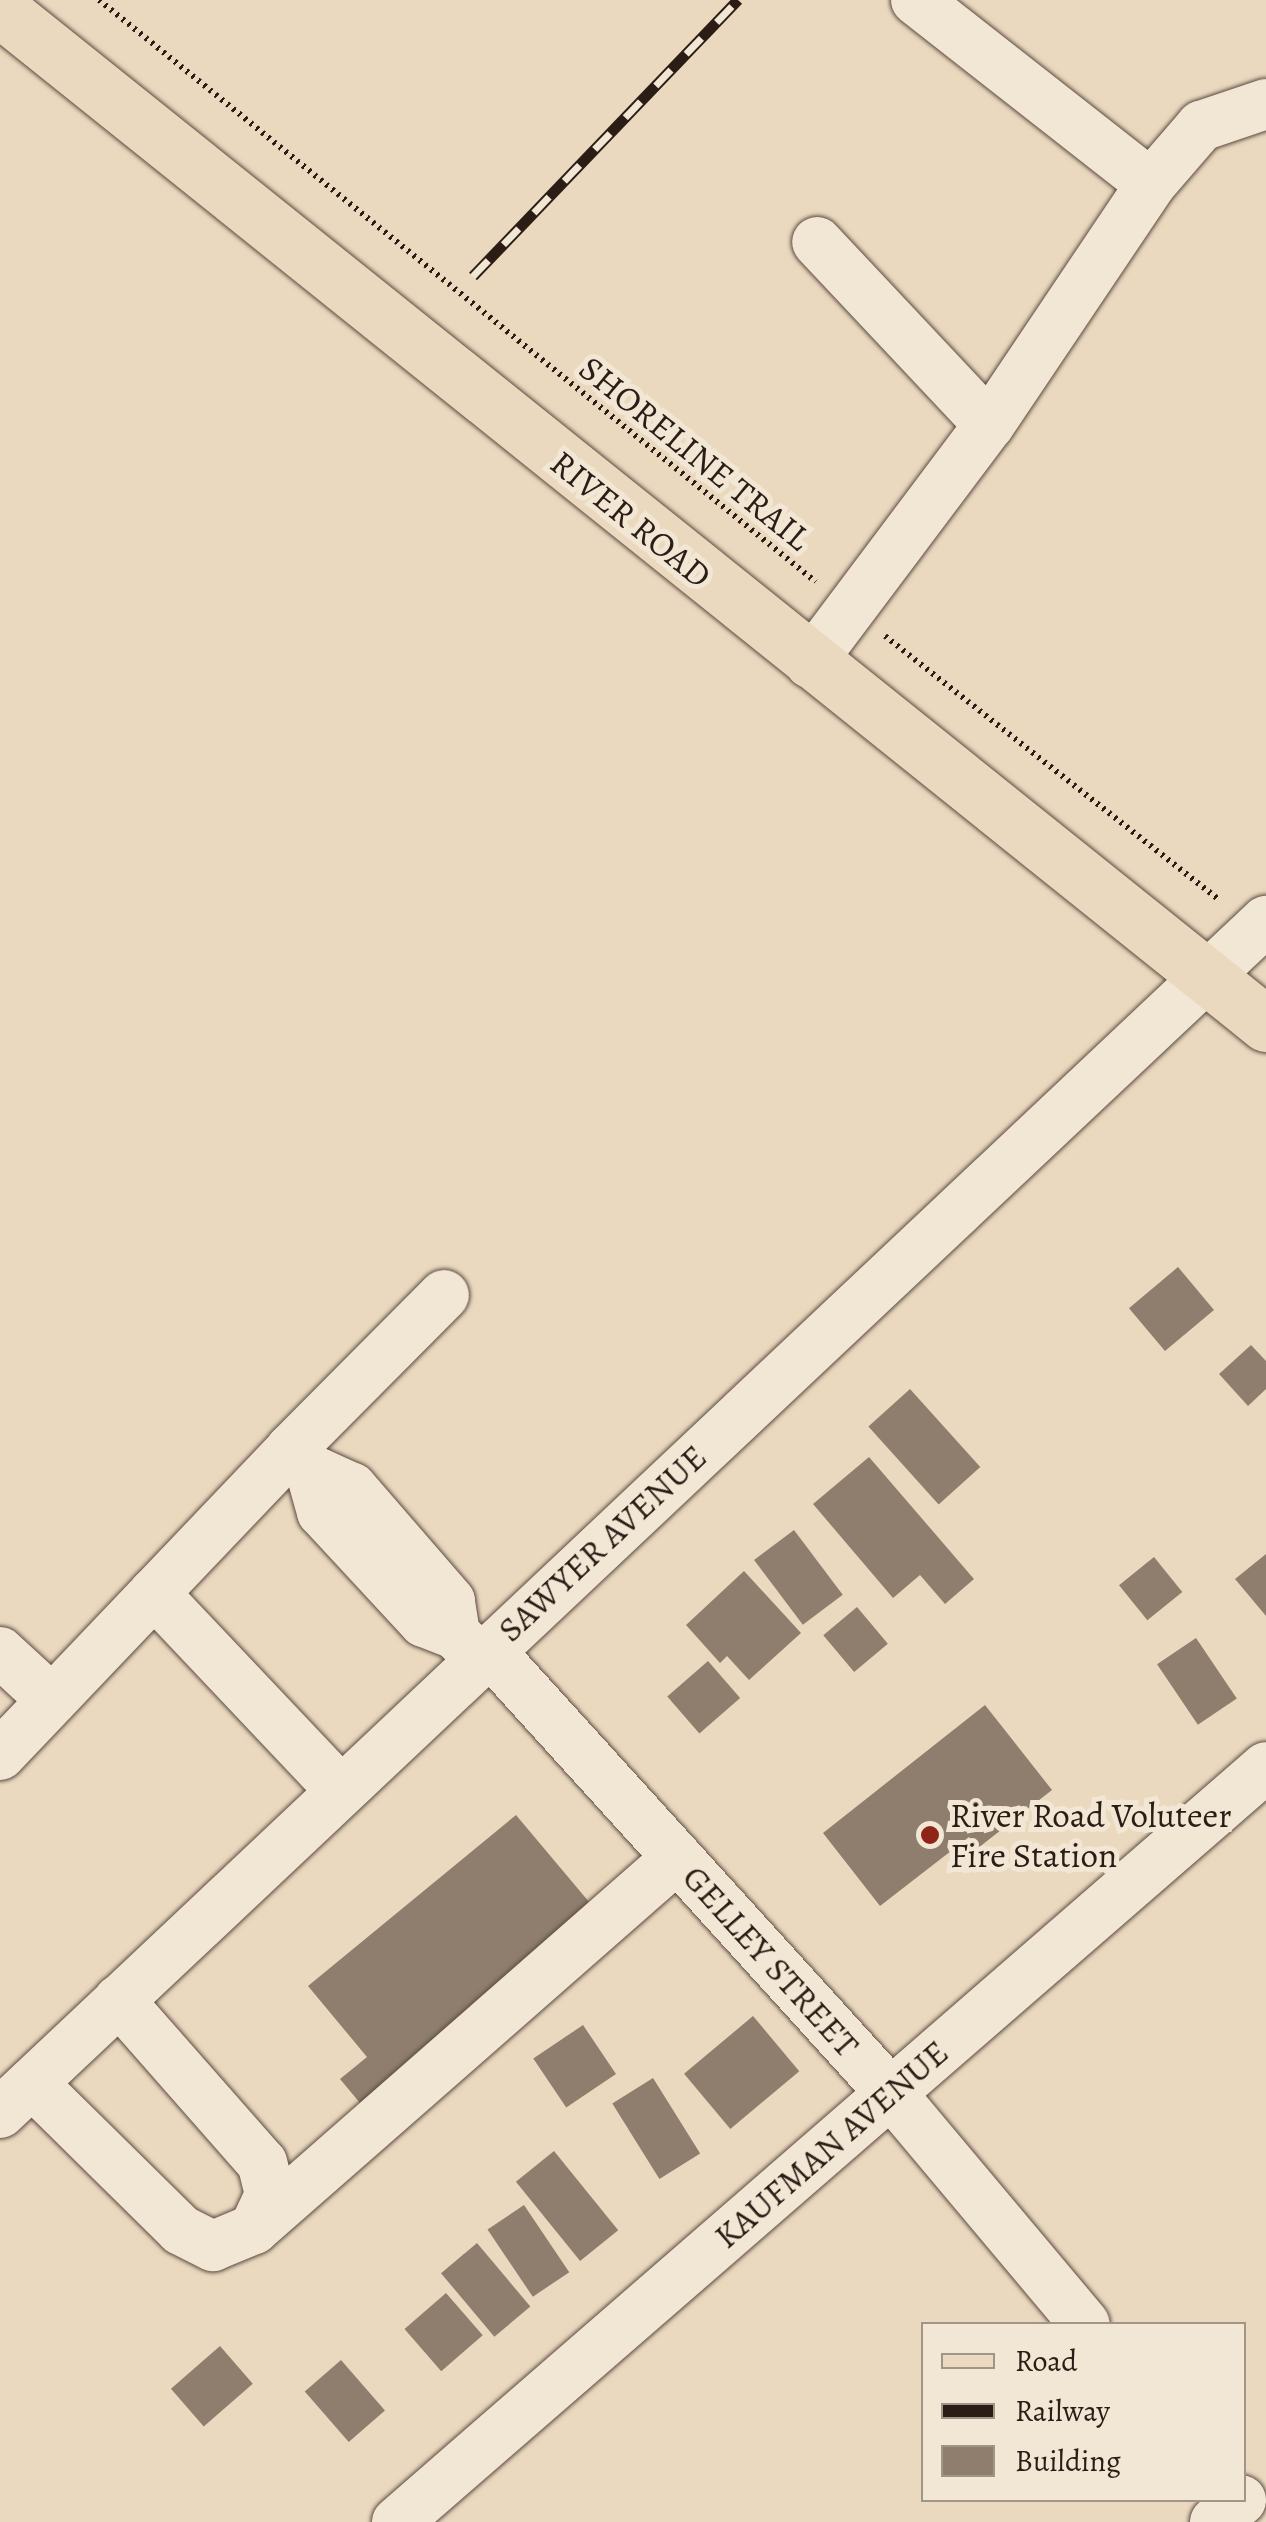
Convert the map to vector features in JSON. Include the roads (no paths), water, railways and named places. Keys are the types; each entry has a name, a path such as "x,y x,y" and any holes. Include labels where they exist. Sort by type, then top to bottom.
{"main road":[{"name":"RIVER ROAD","path":"0,10 1266,1024"}],"street":[{"path":"916,0 1151,184"},
{"path":"810,662 989,425 1151,184 1202,126 1266,104"},
{"path":"817,242 989,425"},
{"name":"SAWYER AVENUE","path":"16,2098 340,1790 474,1647 1262,926"},
{"path":"0,1755 154,1593 300,1459 444,1295"},
{"path":"300,1459 352,1488 450,1601 474,1647"},
{"path":"154,1593 340,1790"},
{"name":"GELLEY STREET","path":"474,1647 677,1858 890,2092 1082,2322"},
{"path":"0,1652 52,1700"},
{"name":"KAUFMAN AVENUE","path":"397,2522 1266,1767"},
{"path":"16,2098 181,2230 213,2246 254,2229 677,1858"},
{"path":"119,2000 262,2163 270,2194 254,2229"}],"railway":[{"path":"473,276 738,0"}],"place":[{"name":"River Road Voluteer Fire Station","path":"930,1835"}]}
